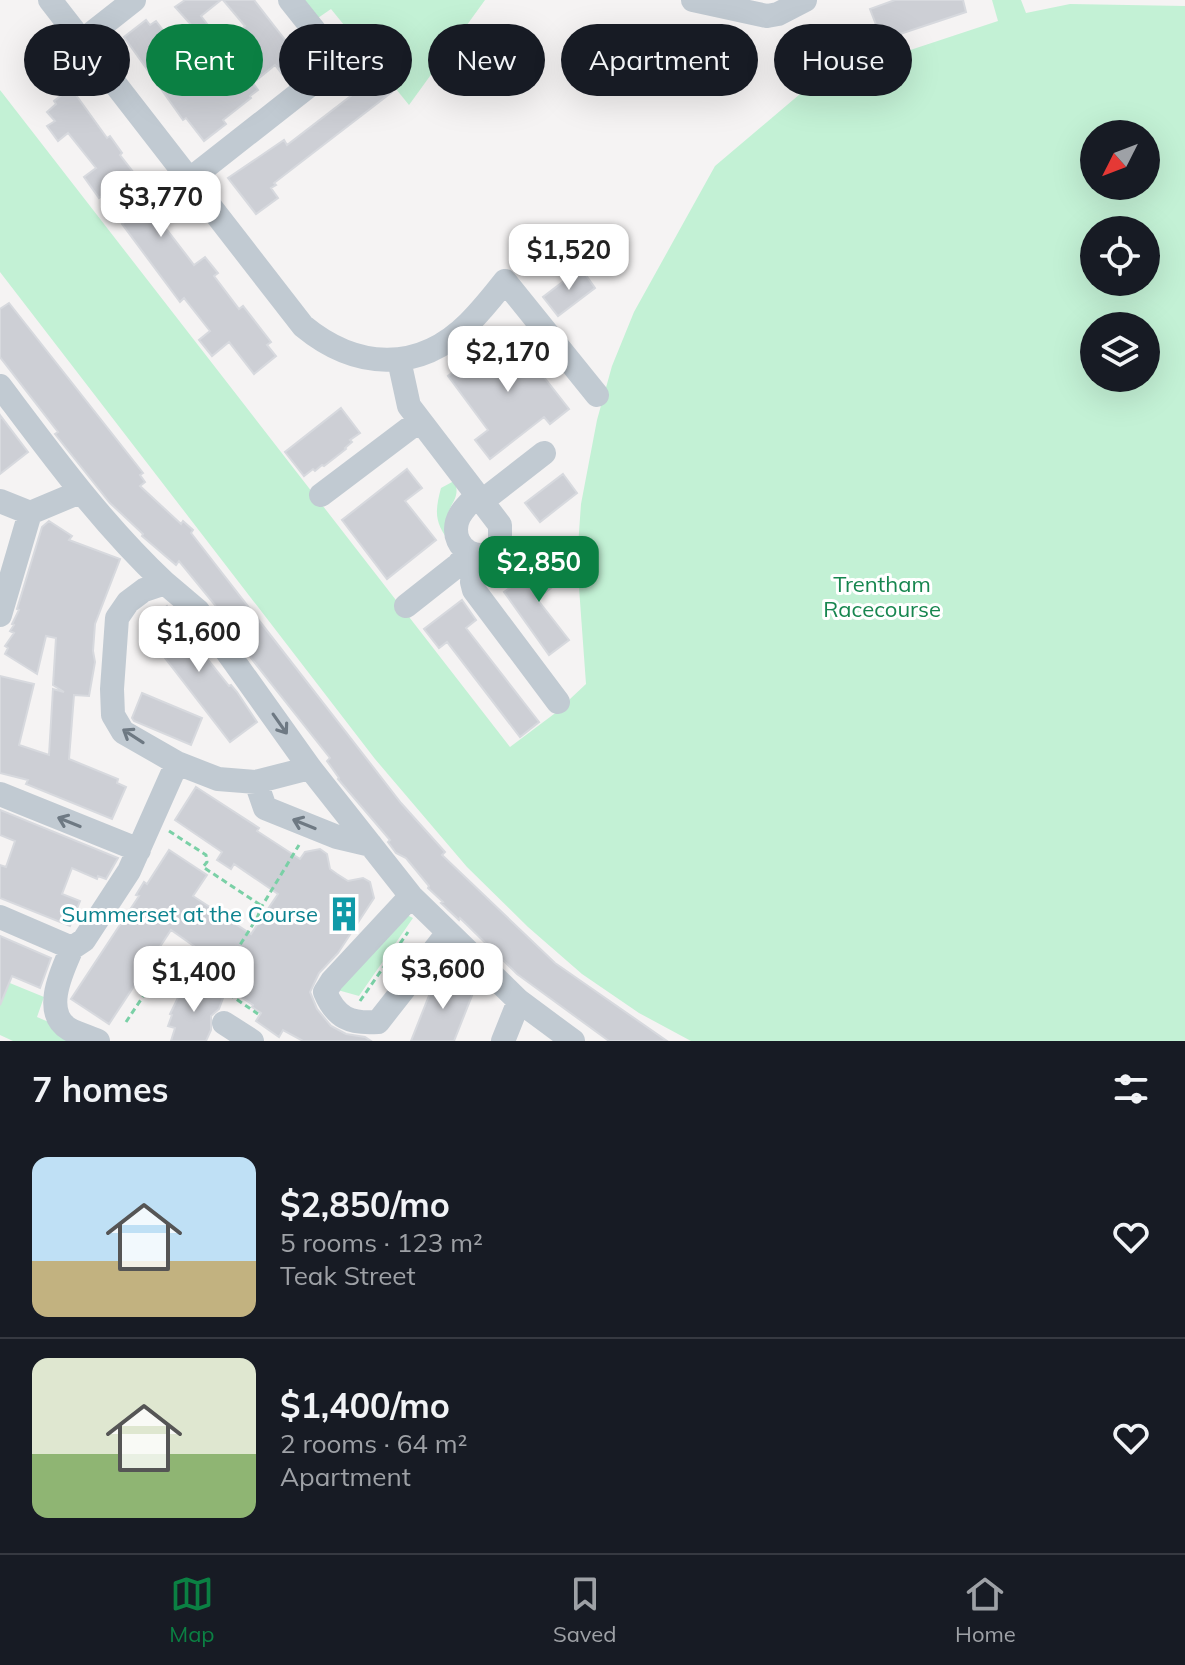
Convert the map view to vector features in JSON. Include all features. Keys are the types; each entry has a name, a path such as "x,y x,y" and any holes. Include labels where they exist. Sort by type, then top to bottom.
{"street":[{"path":"50,0 69,24"},
{"path":"104,24 134,0"},
{"path":"290,0 309,24"},
{"path":"693,0 767,16 778,14 805,0"},
{"path":"124,96 303,326 317,337 349,355 399,360 425,352 450,339 468,325 505,281 597,395"},
{"path":"189,180 296,96"},
{"path":"399,360 405,395 419,421 478,499 500,525 497,548 488,555 472,554 459,542 457,522 465,507 478,499 544,453"},
{"path":"0,386 80,492 129,549 198,611 310,768 411,896 519,1001 573,1041"},
{"path":"321,495 419,421"},
{"path":"0,501 30,513 80,492"},
{"path":"0,615 30,513"},
{"path":"406,606 472,554"},
{"path":"472,554 474,590 555,686"},
{"path":"165,583 144,590 128,602 117,618 113,715 123,732 177,763 218,779 256,782 310,768"},
{"path":"98,1041 66,1028 59,1017 56,993 72,948 84,940 129,871 177,763"},
{"path":"256,782 265,808 337,837 371,845"},
{"path":"0,794 139,850"},
{"path":"411,896 332,981 325,992 332,1008 355,1024 378,1022 447,934"},
{"path":"0,917 72,948"},
{"path":"503,1041 519,1001"},
{"path":"224,1023 252,1041"}],"path":[{"path":"161,826 206,855 207,862 203,867 262,906"},
{"path":"219,978 303,837"},
{"path":"359,1002 409,931"},
{"path":"126,1022 162,967 171,960 187,958 219,978 223,990 258,1014"}],"green space":[{"path":"300,0 485,0 468,24 428,24 428,79 409,105 402,96 412,96 412,24 343,24 331,9 315,20"},
{"name":"Trentham Racecourse","path":"992,0 1021,0 1026,13 1070,4 1185,6 1185,1041 691,1041 639,1013 582,974 467,867 375,759 0,272 0,90 510,747 554,714 586,684 577,560 581,504 597,420 612,366 634,312 715,166 798,96 912,96 912,49 998,21"},
{"path":"454,481 457,492 447,521 452,545 439,525 437,505 441,488"},
{"path":"407,915 413,918 359,996 334,989"},
{"path":"0,979 44,997 37,1017 93,1041 13,1041 0,1035"}],"building":[{"path":"185,0 221,0 201,16 207,24 190,24 175,7"},
{"path":"223,0 254,0 279,32 279,70 275,65 263,75 263,24 243,24"},
{"path":"895,0 963,0 966,12 912,30 912,24 876,24 870,9"},
{"path":"146,20 149,24 146,24 146,68 130,45 130,32"},
{"path":"61,96 77,96 107,138 110,136 122,153 120,155 137,177 135,179 166,217 161,222 194,265 205,257 218,273 214,276 239,309 243,306 271,342 267,345 276,356 254,374 229,342 212,356 199,340 210,331 184,298 180,302 122,224 131,217 110,190 99,198 84,177 96,168 68,133 58,141 47,126 55,121 47,112 56,104 54,101"},
{"path":"166,96 251,98 223,120 226,124 204,141 186,118 183,120"},
{"path":"351,96 387,96 274,183 276,185 271,188 278,198 256,214 228,178 284,140 287,145"},
{"path":"581,268 595,288 558,316 543,297"},
{"path":"9,303 143,473 140,475 145,482 140,486 181,524 183,521 193,530 191,533 401,803 445,852 442,855 555,963 667,1041 609,1041 517,974 441,903 406,858 396,853 388,842 390,840 338,779 327,761 330,758 247,653 215,605 179,561 176,565 110,503 55,434 58,432 0,357 0,309"},
{"path":"524,331 539,350 529,358 569,409 550,424 544,417 490,459 475,440 488,430 448,376 468,360 475,369"},
{"path":"341,408 360,433 324,466 304,476 285,452"},
{"path":"0,415 28,452 0,474"},
{"path":"407,469 422,488 405,501 436,540 387,579 342,520"},
{"path":"563,474 577,493 540,522 525,503"},
{"path":"49,521 72,536 69,540 120,559 95,624 95,662 89,696 74,695 69,759 118,779 117,783 126,787 112,819 26,784 28,780 0,773 0,676 34,684 19,745 49,755 53,689 64,692 53,685 56,638 46,636 37,674 5,654 8,648 5,646 14,633 10,631 19,610 42,527"},
{"path":"552,557 566,576 537,599 569,640 549,655 504,592"},
{"path":"462,600 476,620 466,628 539,722 520,737 447,642 439,648 424,629"},
{"path":"167,606 179,623 181,621 189,629 197,640 194,642 237,692 257,722 230,742 141,627"},
{"path":"142,693 202,718 191,745 134,721 132,718"},
{"path":"196,787 300,859 305,852 320,849 327,854 330,869 337,874 348,881 363,878 370,882 374,898 338,953 319,973 310,992 317,1009 331,1026 371,1041 303,1041 283,1030 279,1037 256,1021 261,1013 253,1005 227,988 225,975 228,970 171,930 109,1024 71,999 139,896 136,895 144,882 147,884 169,850 207,875 193,896 251,934 278,894 234,864 231,869 217,860 222,852 175,820"},
{"path":"0,810 118,858 106,879 98,876 97,879 72,868 62,894 80,901 70,926 0,898 0,865 6,867 15,841 0,835"},
{"path":"0,936 51,958 40,988 12,976 0,1005"},
{"path":"438,973 466,984 464,989 473,993 454,1041 411,1041"},
{"path":"185,983 223,998 219,1009 211,1016 211,1030 206,1041 171,1041 175,1028 168,1026 170,1014"}],"place":[{"name":"Summerset at the Course","path":"344,914"}]}
